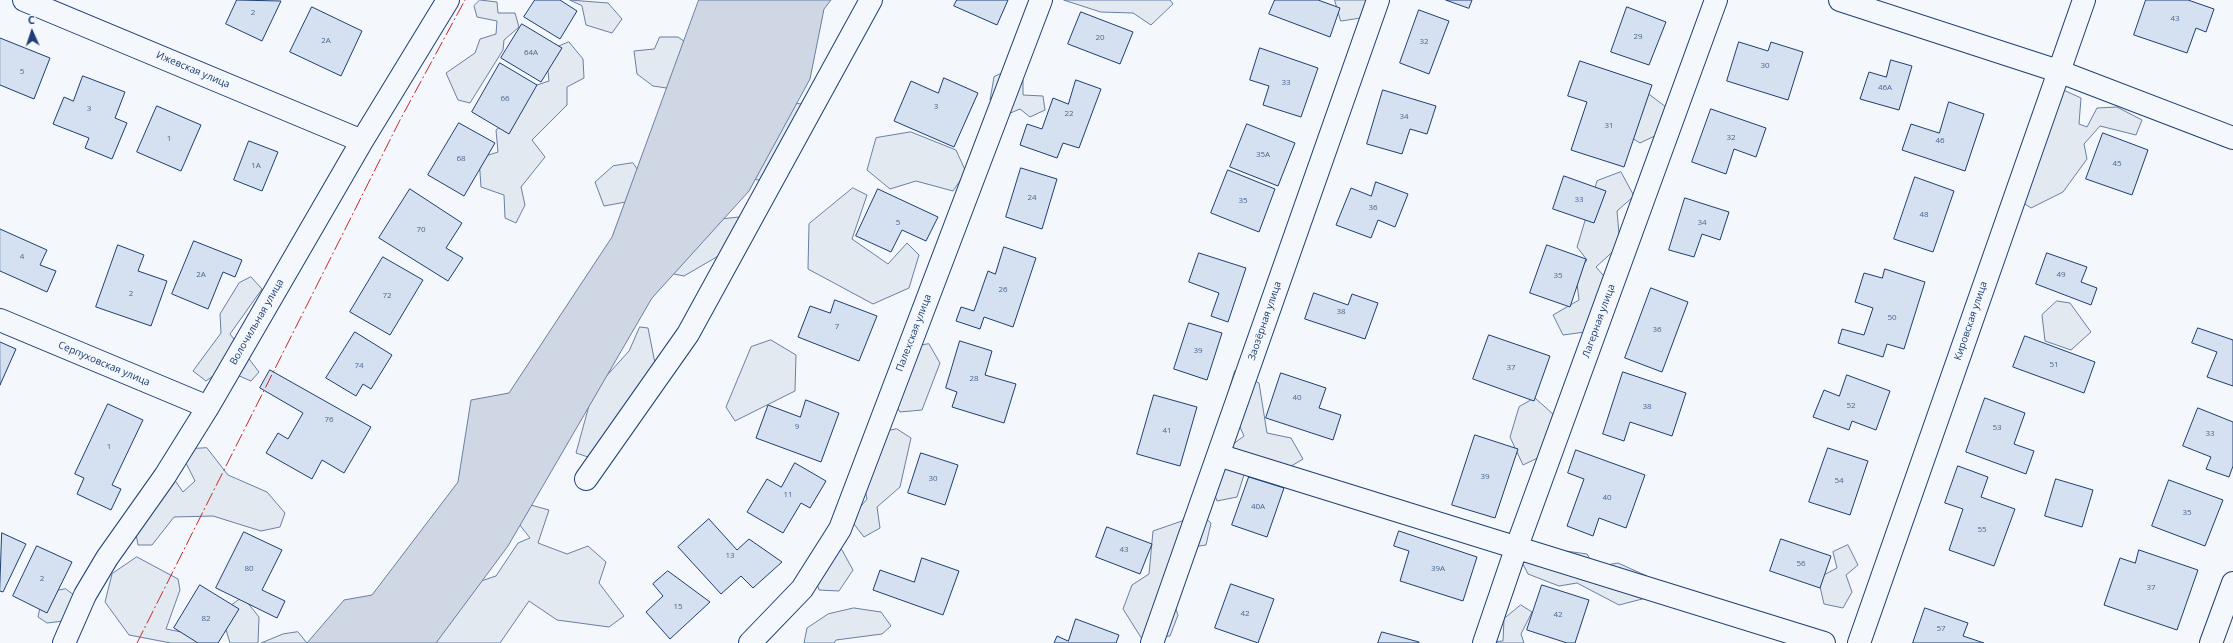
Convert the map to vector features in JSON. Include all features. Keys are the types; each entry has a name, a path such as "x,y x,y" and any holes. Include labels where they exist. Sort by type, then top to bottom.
{"street":[{"name":"Ижевская улица","path":"24,0 362,140"},
{"name":"Волочильная улица","path":"64,643 85,595 107,558 165,476 208,407 362,140 448,0"},
{"path":"586,479 688,334 871,0"},
{"name":"Палехская улица","path":"750,643 802,589 840,529 1041,0"},
{"name":"Заозёрная улица","path":"1152,643 1378,0"},
{"name":"Лагерная улица","path":"1484,643 1516,549 1716,0"},
{"path":"1840,0 2058,71 2233,138"},
{"name":"Кировская улица","path":"1859,643 2084,0"},
{"name":"Серпуховская улица","path":"0,320 208,407"},
{"path":"1218,456 1824,643"},
{"path":"2211,643 2233,583"}],"shaded area":[{"path":"480,0 497,2 498,13 515,13 519,27 504,40 503,50 470,103 458,100 446,73 475,53 480,39 496,34 497,21 477,17 474,6"},
{"path":"570,0 608,3 622,19 612,33 586,25 582,6"},
{"path":"699,0 831,0 824,9 810,79 749,191 652,298 508,546 436,643 307,643 344,600 372,595 458,482 471,400 509,393 612,237"},
{"path":"1064,0 1170,0 1173,4 1151,25 1133,13 1101,12"},
{"path":"1335,0 1367,0 1361,18 1341,21"},
{"path":"660,37 678,37 697,50 680,90 653,86 637,74 634,51 654,49"},
{"path":"569,42 583,59 584,78 567,87 567,105 532,140 545,157 521,187 525,205 516,223 505,218 504,195 481,187 479,158 498,152 496,130 512,117 525,89 549,81 546,52"},
{"path":"1009,70 1023,80 1023,95 1043,96 1045,110 1030,117 1020,109 1008,114 990,100 994,77"},
{"path":"2059,88 2081,98 2079,124 2087,127 2097,108 2117,107 2142,120 2136,135 2100,126 2084,144 2087,159 2063,192 2031,208 2019,200"},
{"path":"1650,95 1670,110 1661,133 1640,143 1619,130 1623,103"},
{"path":"788,103 804,104 766,181 752,179"},
{"path":"911,132 956,150 966,172 953,191 916,181 890,189 867,170 876,138"},
{"path":"633,163 642,176 631,201 604,206 595,182 613,166"},
{"path":"1621,172 1634,196 1617,211 1620,245 1596,267 1617,291 1585,332 1563,335 1553,315 1579,300 1576,275 1587,260 1577,247 1597,181"},
{"path":"853,188 867,195 852,239 888,264 907,243 919,255 909,288 873,304 808,269 809,224"},
{"path":"742,217 727,251 684,276 669,273 714,220"},
{"path":"251,277 262,289 230,334 259,372 251,381 223,369 206,381 193,371 221,333 220,314 239,283"},
{"path":"2057,301 2070,303 2091,332 2071,350 2045,341 2042,315"},
{"path":"640,327 648,328 655,363 588,457 576,453 593,391 629,351"},
{"path":"771,340 796,355 795,391 735,421 726,407 751,347"},
{"path":"929,344 940,363 922,410 900,412 892,400 912,347"},
{"path":"1235,371 1259,383 1267,433 1291,438 1303,459 1283,471 1248,462 1237,497 1217,501 1210,482 1228,448 1244,436 1227,398"},
{"path":"1535,398 1554,415 1550,452 1523,465 1510,437 1519,407"},
{"path":"897,429 911,438 900,487 877,507 880,528 864,537 850,519 867,499 863,480 882,432"},
{"path":"207,448 228,475 267,492 285,513 280,527 261,531 213,516 174,517 152,545 138,545 133,517 174,479 183,492 195,481 186,463 191,449"},
{"path":"527,504 549,510 538,543 567,554 588,546 606,562 599,583 624,616 609,627 557,620 529,601 500,643 425,643 469,585 496,576 518,543 530,538 516,520"},
{"path":"1191,506 1211,523 1206,545 1179,549 1164,577 1178,615 1170,636 1142,639 1123,609 1132,585 1149,574 1153,531 1182,521"},
{"path":"1848,545 1858,565 1846,575 1852,592 1843,608 1824,604 1818,578 1837,568 1833,552"},
{"path":"1544,548 1587,554 1595,567 1618,563 1647,576 1650,597 1619,605 1577,583 1559,586 1528,574 1521,560"},
{"path":"842,550 853,570 839,591 819,590 815,577 829,553"},
{"path":"137,557 178,579 180,590 166,629 202,636 212,643 171,643 129,635 105,602 112,574"},
{"path":"66,589 75,596 72,620 47,623 38,617 43,593"},
{"path":"243,597 259,617 258,643 230,643 221,613"},
{"path":"1521,605 1532,612 1521,634 1524,643 1478,643 1503,641 1504,619"},
{"path":"854,608 881,612 891,626 882,634 836,640 834,643 804,643 807,628 828,614"},
{"path":"298,632 307,643 261,643 283,634"}],"building":[{"path":"237,0 281,1 262,41 226,24"},
{"path":"535,0 560,0 577,11 560,39 524,17"},
{"path":"957,0 1008,0 997,25 954,6"},
{"path":"1275,0 1318,0 1340,8 1330,37 1269,14"},
{"path":"1446,0 1472,0 1469,8"},
{"path":"2146,0 2188,0 2214,9 2206,32 2196,28 2187,53 2134,35"},
{"path":"312,7 362,31 341,76 290,52"},
{"path":"1627,7 1666,22 1649,65 1611,52"},
{"path":"1419,10 1449,21 1429,74 1400,63"},
{"path":"1081,12 1133,32 1120,64 1068,44"},
{"path":"522,24 562,48 541,82 501,58"},
{"path":"0,38 50,58 34,99 0,85"},
{"path":"1739,42 1768,51 1771,42 1803,52 1788,100 1727,81"},
{"path":"1260,48 1318,68 1301,117 1263,105 1269,86 1250,80"},
{"path":"1891,60 1912,66 1899,110 1860,99 1869,72 1886,77"},
{"path":"1580,61 1652,85 1624,167 1571,150 1587,102 1568,96"},
{"path":"500,63 537,85 509,134 472,112"},
{"path":"83,76 125,92 115,118 127,123 112,159 85,148 89,138 53,124 64,97 73,101"},
{"path":"944,78 978,93 954,147 894,121 911,81 938,93"},
{"path":"1076,80 1101,89 1079,148 1063,143 1057,158 1020,145 1027,124 1042,129 1053,98 1068,104"},
{"path":"1383,90 1436,106 1427,134 1410,129 1402,154 1367,144"},
{"path":"1949,102 1984,114 1965,171 1902,150 1911,124 1939,133"},
{"path":"157,106 201,125 181,171 137,152"},
{"path":"1711,109 1766,128 1756,157 1734,149 1726,174 1692,162"},
{"path":"459,123 495,143 464,196 428,175"},
{"path":"1247,124 1295,143 1278,186 1230,167"},
{"path":"2103,133 2148,150 2132,195 2086,179"},
{"path":"249,141 278,152 262,191 234,180"},
{"path":"1021,168 1057,179 1042,229 1006,217"},
{"path":"1228,170 1275,189 1259,232 1211,213"},
{"path":"1564,176 1606,191 1594,223 1553,209"},
{"path":"1915,177 1954,191 1933,252 1894,239"},
{"path":"1376,182 1408,194 1395,227 1378,220 1371,238 1336,225 1351,188 1371,196"},
{"path":"410,189 462,223 446,248 463,258 448,281 379,238"},
{"path":"878,189 938,217 926,241 902,230 891,252 856,236"},
{"path":"1685,198 1729,212 1720,240 1702,234 1694,257 1669,250"},
{"path":"0,229 47,250 40,265 56,271 47,292 0,271"},
{"path":"194,241 242,260 235,277 223,272 208,309 172,294"},
{"path":"118,245 144,255 138,271 167,281 151,326 96,307"},
{"path":"1547,245 1586,259 1570,307 1530,293"},
{"path":"1004,247 1036,258 1013,327 984,317 980,329 956,321 961,307 974,311 988,271 995,274"},
{"path":"1199,253 1246,268 1228,322 1211,316 1219,293 1189,282"},
{"path":"2047,253 2087,267 2081,282 2097,288 2091,305 2036,284"},
{"path":"383,257 423,280 390,335 350,312"},
{"path":"1885,269 1925,282 1904,349 1887,344 1883,357 1838,343 1842,329 1864,335 1873,308 1855,302 1864,273 1882,278"},
{"path":"1651,288 1688,302 1662,372 1625,358"},
{"path":"1314,293 1348,305 1352,294 1378,303 1365,339 1305,319"},
{"path":"835,300 877,316 859,361 798,337 810,306 830,313"},
{"path":"1189,323 1222,333 1207,380 1174,369"},
{"path":"2198,328 2233,340 2233,386 2207,377 2217,352 2192,343"},
{"path":"355,332 392,355 371,389 363,384 356,396 326,378"},
{"path":"1489,335 1550,356 1534,401 1473,379"},
{"path":"2025,336 2095,362 2084,393 2013,367"},
{"path":"960,341 992,351 985,375 1016,384 1004,423 952,407 957,392 946,388"},
{"path":"0,342 16,349 0,385"},
{"path":"270,370 371,427 344,473 322,460 312,479 266,453 278,433 288,439 303,413 260,388"},
{"path":"1623,372 1686,393 1672,436 1630,422 1624,441 1603,434"},
{"path":"1281,373 1326,388 1319,408 1341,415 1333,440 1266,418"},
{"path":"1847,375 1890,391 1876,430 1852,421 1849,430 1813,417 1824,390 1839,396"},
{"path":"1154,395 1197,407 1180,466 1137,454"},
{"path":"1985,398 2025,413 2014,444 2034,451 2026,474 1966,452"},
{"path":"806,400 839,413 821,462 756,438 768,405 800,417"},
{"path":"108,404 143,420 112,485 121,489 111,510 77,494 84,478 75,474"},
{"path":"2198,408 2233,422 2233,466 2229,477 2206,469 2211,457 2183,446"},
{"path":"1475,435 1518,449 1495,518 1452,505"},
{"path":"1828,448 1868,461 1850,515 1809,502"},
{"path":"1576,450 1645,475 1626,528 1599,518 1593,536 1567,526 1584,479 1568,473"},
{"path":"921,453 958,465 945,505 908,493"},
{"path":"795,463 826,481 810,508 801,503 783,533 747,512 767,479 781,487"},
{"path":"1958,466 1988,477 1981,497 2015,509 1994,566 1949,550 1963,509 1945,503"},
{"path":"1249,477 1284,488 1267,537 1232,525"},
{"path":"2056,479 2093,490 2082,527 2045,516"},
{"path":"2169,480 2223,500 2205,546 2152,526"},
{"path":"709,519 737,550 749,539 782,562 753,588 741,576 721,594 678,547"},
{"path":"1107,527 1152,544 1140,574 1096,557"},
{"path":"1399,531 1477,557 1463,601 1400,581 1409,551 1394,546"},
{"path":"244,532 282,550 262,590 285,601 277,618 216,588"},
{"path":"2,533 26,544 3,592 0,591"},
{"path":"1781,539 1831,556 1820,588 1770,571"},
{"path":"37,546 72,562 47,613 13,596"},
{"path":"2139,550 2198,570 2177,630 2104,605 2120,558 2135,563"},
{"path":"922,558 959,571 943,615 873,590 880,570 914,582"},
{"path":"668,571 710,602 670,639 646,612 663,596 653,584"},
{"path":"1231,584 1274,599 1258,643 1215,628"},
{"path":"200,585 239,609 218,643 198,643 174,628"},
{"path":"1542,585 1589,600 1575,643 1567,643 1527,630"},
{"path":"1925,608 1968,623 1963,636 1984,643 1913,643"},
{"path":"1076,619 1119,635 1116,643 1054,643 1057,636 1068,641"},
{"path":"1382,632 1419,642 1419,643 1378,643"}],"power":[{"path":"137,643 400,120 465,0"}]}
